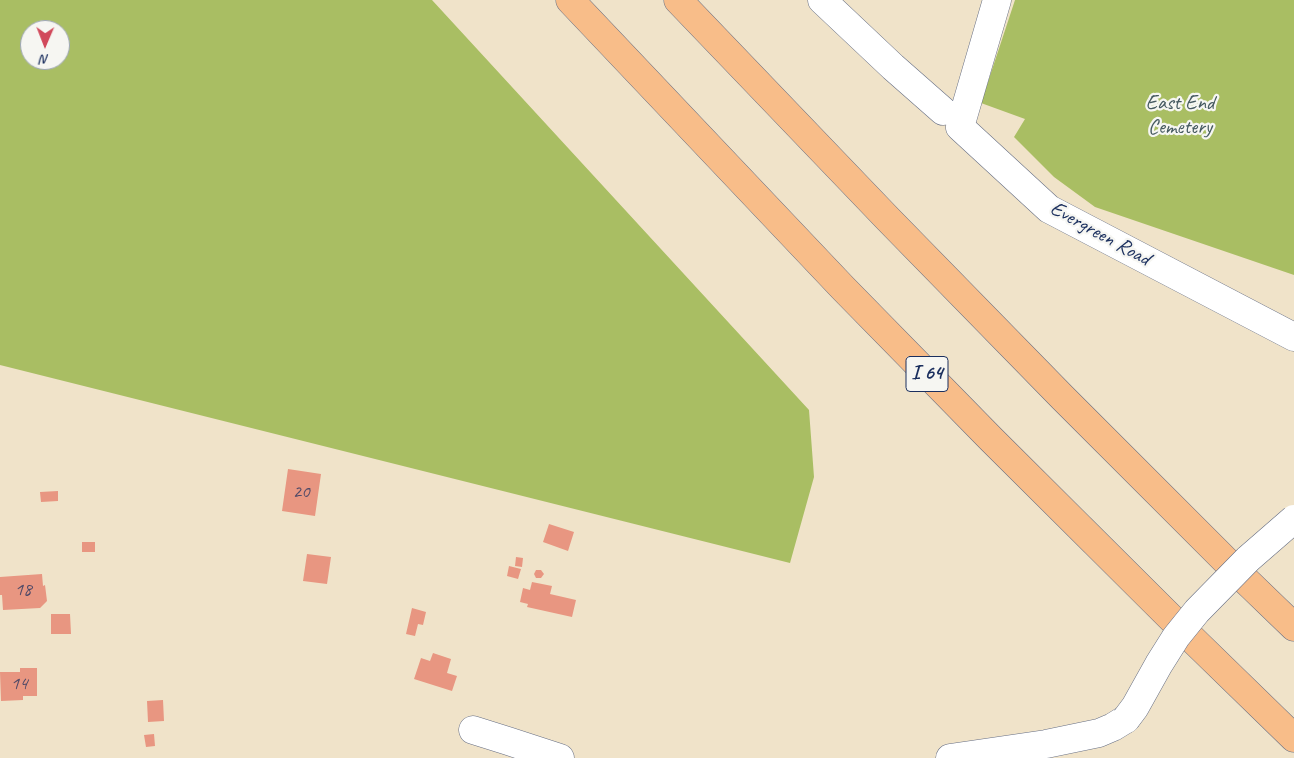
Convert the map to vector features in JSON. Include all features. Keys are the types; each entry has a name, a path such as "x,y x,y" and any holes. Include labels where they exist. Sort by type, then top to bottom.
{"highway":[{"name":"I 64","path":"570,0 863,308 1169,617 1294,738"},
{"path":"678,0 1063,398 1294,627"}],"street":[{"path":"822,0 943,111"},
{"name":"Evergreen Road","path":"997,0 960,127 1049,209 1294,337"},
{"path":"950,758 1046,744 1099,733 1126,719 1176,637 1197,611 1248,559 1294,519"},
{"path":"473,730 560,758"}],"green space":[{"path":"0,0 432,0 809,410 814,477 790,563 0,365"},
{"name":"East End Cemetery","path":"1015,0 1294,0 1294,275 1095,207 1054,177 1014,137 1025,119 981,103"}],"building":[{"path":"288,469 321,474 315,516 282,511"},
{"path":"58,491 58,501 41,502 40,492"},
{"path":"549,524 574,532 568,551 543,542"},
{"path":"82,542 95,542 95,552 82,552"},
{"path":"307,554 331,557 327,584 303,581"},
{"path":"516,557 523,558 522,567 515,566"},
{"path":"509,566 521,569 518,579 507,576"},
{"path":"536,570 541,570 544,574 541,578 536,578 534,574"},
{"path":"42,574 47,601 40,608 3,610 2,595 0,595 0,577"},
{"path":"532,582 552,586 550,594 576,600 572,617 527,607 528,604 520,602 523,588 530,590"},
{"path":"412,608 426,612 423,625 418,624 415,636 406,634"},
{"path":"51,614 70,614 71,634 51,634"},
{"path":"433,653 451,659 447,673 457,676 452,691 414,679 421,658 430,661"},
{"path":"20,668 37,668 37,696 23,696 23,700 1,701 0,672 20,672"},
{"path":"163,700 164,721 148,722 147,701"},
{"path":"154,734 155,746 146,747 144,735"}]}
